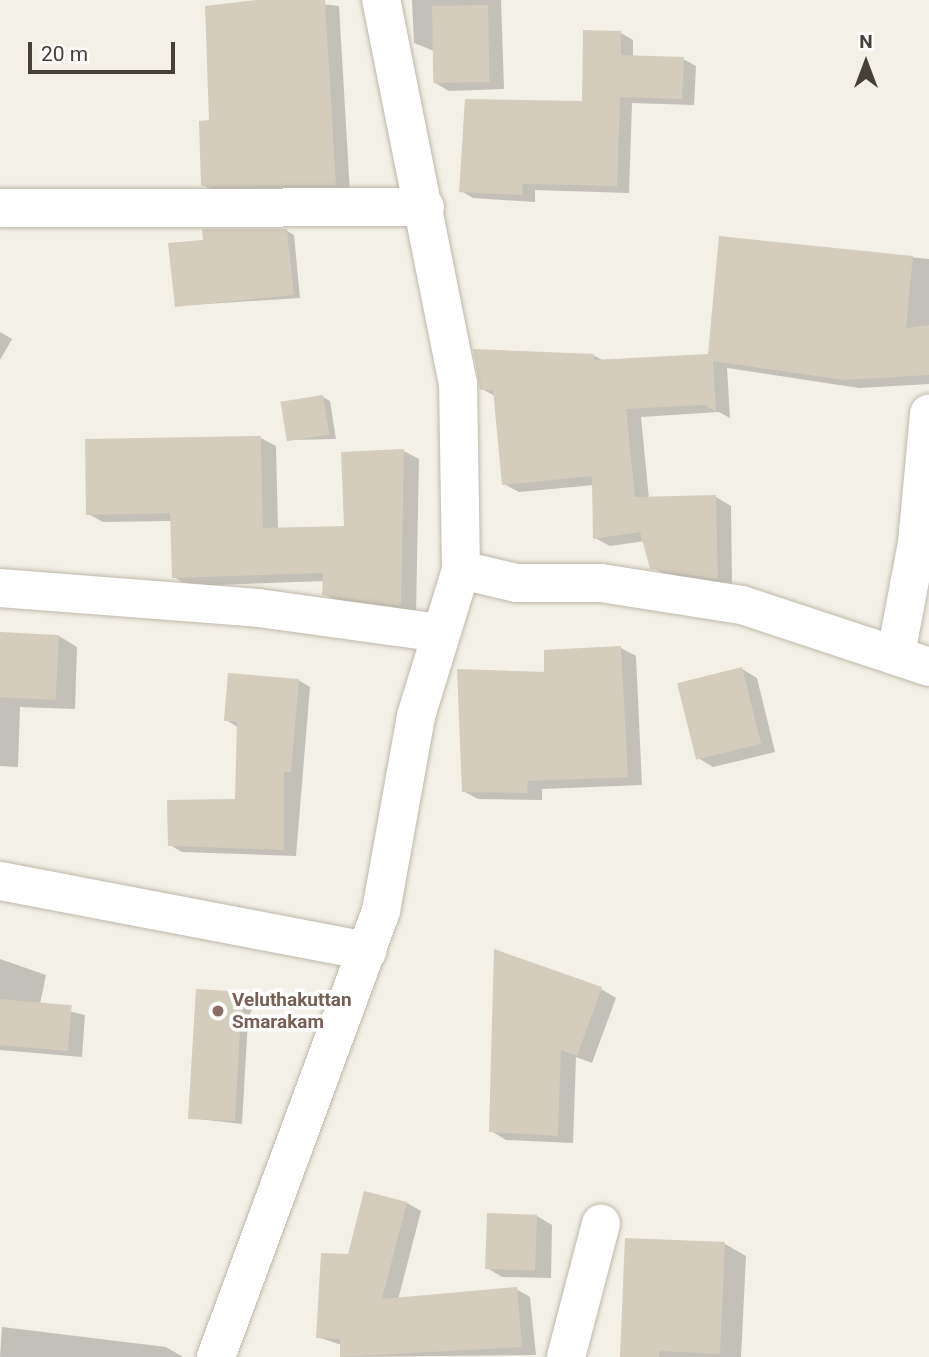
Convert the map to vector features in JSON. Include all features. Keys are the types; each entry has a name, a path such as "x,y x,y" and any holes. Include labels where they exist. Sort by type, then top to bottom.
{"street":[{"path":"216,1357 381,911 416,716 461,570 458,384 425,207 381,0"},
{"path":"0,208 425,207"},
{"path":"461,570 517,583 601,583 742,605 912,661 917,543 929,414"},
{"path":"0,588 258,608 440,633"},
{"path":"0,881 367,951"},
{"path":"566,1357 601,1224"}],"building":[{"path":"257,0 325,0 336,185 201,186 199,121 209,120 205,6"},
{"path":"488,5 489,82 433,83 432,6"},
{"path":"583,30 621,31 621,55 684,57 682,99 620,97 617,186 523,184 522,195 459,192 465,99 582,101"},
{"path":"202,229 287,229 294,295 175,307 168,243 203,240"},
{"path":"719,236 913,256 906,328 929,325 929,375 843,380 713,361 716,412 705,405 626,409 635,497 716,495 718,579 650,569 640,532 593,539 592,476 502,485 493,390 480,390 473,349 594,354 594,360 708,354"},
{"path":"323,395 329,435 287,441 281,402"},
{"path":"261,436 263,528 344,526 341,452 404,449 401,606 322,595 323,573 172,578 170,513 86,515 85,439"},
{"path":"0,632 59,635 56,700 0,697"},
{"path":"621,646 628,777 528,781 527,793 462,792 457,669 544,672 544,650"},
{"path":"742,667 761,744 696,760 677,683"},
{"path":"228,673 299,679 291,772 284,772 284,850 168,846 167,800 235,799 237,722 224,721"},
{"path":"494,949 602,987 577,1056 561,1050 558,1136 489,1132"},
{"path":"196,989 249,992 241,1014 235,1121 188,1119"},
{"path":"0,999 72,1005 68,1051 0,1045"},
{"path":"364,1191 407,1202 382,1299 517,1287 522,1347 340,1357 340,1339 316,1338 321,1253 348,1254"},
{"path":"487,1213 537,1215 535,1271 485,1269"},
{"path":"625,1238 725,1242 720,1354 660,1351 659,1357 620,1357"}],"place":[{"name":"Veluthakuttan Smarakam","path":"218,1011"}]}
